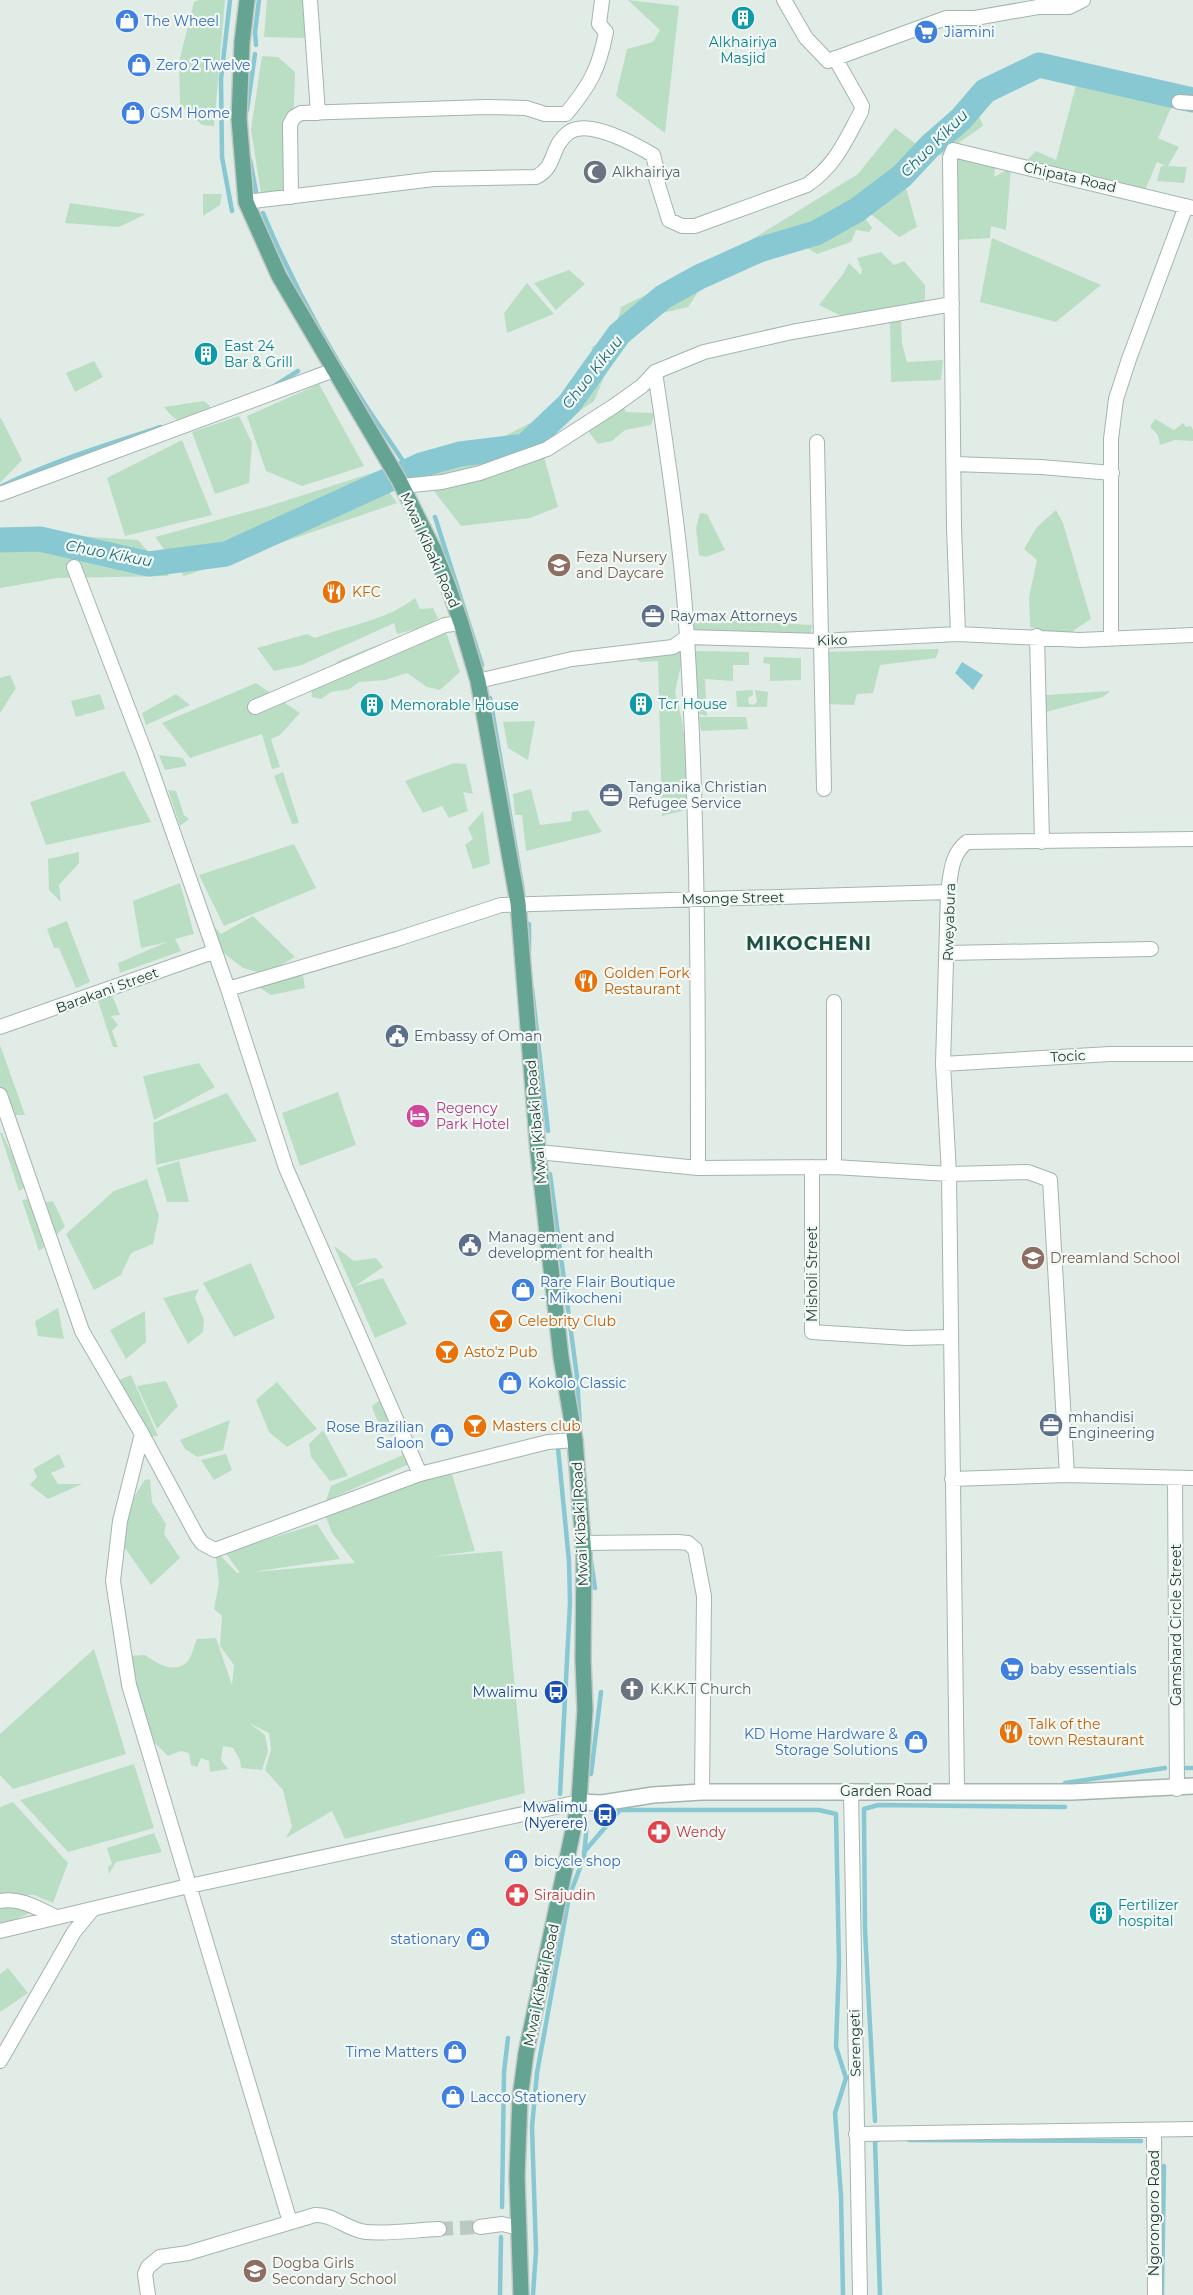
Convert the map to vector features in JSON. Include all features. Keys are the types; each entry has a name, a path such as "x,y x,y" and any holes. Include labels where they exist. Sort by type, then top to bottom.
{"main road":[{"name":"Mwai Kibaki Road","path":"247,0 242,42 239,118 246,202 279,276 389,461 433,548 462,624 478,681 518,903 538,1152 561,1357 575,1440 582,1543 585,1710 579,1802 526,2053 520,2098 517,2176 521,2295"}],"street":[{"path":"310,0 318,112"},
{"path":"291,197 290,124 301,113 486,107 526,108 545,114 566,114 589,83 600,62 606,32 599,24 602,0"},
{"path":"784,0 806,38 828,60 946,18 976,18 1038,7 1069,7 1083,0"},
{"path":"246,202 434,179 536,177 546,172 566,134 577,129 589,129 617,137 653,155 657,171 656,178 669,220 682,226 707,224 807,185 817,178 839,156 861,112 862,106 834,58"},
{"path":"1179,102 1193,103"},
{"name":"Chipata Road","path":"952,304 950,158 954,150 1189,207"},
{"path":"1111,637 1111,439 1116,399 1129,359 1189,207"},
{"path":"401,483 442,482 480,473 547,449 614,406 642,386 655,372 714,349 792,332 952,304 958,634"},
{"path":"0,494 334,370"},
{"path":"655,372 669,467 687,637 697,898 698,1168"},
{"path":"817,442 824,789"},
{"path":"954,464 1040,467 1112,474"},
{"path":"74,566 146,755 213,952 228,988 286,1168 420,1474"},
{"path":"255,707 445,625 462,624"},
{"name":"Kiko","path":"478,681 572,659 673,647 687,637 820,641 958,634 1037,636 1080,640 1193,634"},
{"path":"1037,636 1042,842"},
{"name":"Rweyabura","path":"957,1792 949,1174 943,1064 948,892 958,849 967,842 1042,842 1126,838 1193,839"},
{"name":"Msonge Street","path":"228,988 397,939 501,905 518,903 948,892"},
{"path":"947,953 1151,949"},
{"name":"Barakani Street","path":"0,1027 213,952"},
{"path":"834,1002 834,1167"},
{"name":"Tocic","path":"943,1064 1110,1054 1193,1054"},
{"path":"0,1095 82,1331 202,1543 215,1550 420,1474 548,1442 575,1440"},
{"path":"538,1152 698,1168 834,1167 949,1174 1028,1172 1050,1180 1067,1475"},
{"name":"Misholi Street","path":"812,1167 812,1332 906,1338 950,1337"},
{"path":"142,1434 120,1521 113,1581 129,1685 290,2222"},
{"path":"952,1479 1067,1475 1193,1478"},
{"name":"Gamshard Circle Street","path":"1175,1479 1177,1789"},
{"path":"582,1543 678,1542 688,1543 696,1548 704,1596 702,1792"},
{"name":"Garden Road","path":"579,1802 602,1803 653,1795 702,1792 957,1792 1177,1789 1193,1786"},
{"name":"Serengeti","path":"851,1791 860,2295"},
{"path":"0,1931 190,1886 579,1802"},
{"path":"0,1901 6,1900 30,1905 56,1917"},
{"path":"0,2061 74,1932 92,1910"},
{"path":"856,2134 1193,2129"},
{"name":"Ngorongoro Road","path":"1154,2130 1155,2295"},
{"path":"148,2295 145,2274 148,2267 160,2257 188,2254 290,2222 323,2215 350,2228 365,2232 439,2229"},
{"path":"480,2227 502,2224 519,2228"}],"green space":[{"path":"199,0 225,0 214,126 202,125 180,104 179,62 194,2"},
{"path":"267,0 305,0 307,38 264,37"},
{"path":"628,0 679,6 665,133 616,96 627,49 653,42 660,30"},
{"path":"262,56 278,57 295,72 291,192 261,193 251,130"},
{"path":"1079,74 1175,99 1158,138 1179,147 1168,166 1187,167 1184,183 1157,181 1161,166 1166,166 1157,162 1143,195 1129,188 1027,160 1036,151 1056,160"},
{"path":"1013,81 979,116 983,126 941,155 917,146 911,156 915,157 905,184 917,227 899,237 866,210 861,212 872,228 869,232 856,230 851,242 817,254 799,243 756,261 746,243 858,174 895,128 916,144 962,101 973,101 989,82"},
{"path":"956,155 996,162 994,177 1011,168 1006,230 991,226 990,238 956,240"},
{"path":"203,194 222,194 220,205 203,216"},
{"path":"70,203 146,214 119,227 65,223"},
{"path":"992,238 1101,285 1056,322 980,302"},
{"path":"881,252 894,265 904,261 925,285 925,304 907,303 897,312 901,319 902,343 907,362 943,360 941,380 891,382 890,318 881,325 850,320 819,305 843,274 849,263 861,275 862,270 857,258"},
{"path":"721,258 688,307 650,316 620,339 594,401 539,439 558,507 530,518 461,526 413,464 481,448 550,413 591,364 592,347 604,339 612,330 621,307"},
{"path":"569,270 585,284 556,310 534,283"},
{"path":"527,283 554,314 507,333 504,313"},
{"path":"94,361 103,377 75,392 66,373"},
{"path":"319,384 364,466 302,486 266,471 247,416"},
{"path":"204,401 210,406 213,415 186,422 175,419 164,407"},
{"path":"622,404 626,412 655,413 651,425 625,430 612,441 598,444 586,428"},
{"path":"239,416 252,443 249,483 215,494 192,432"},
{"path":"0,419 22,460 0,483"},
{"path":"1155,419 1174,430 1183,423 1186,427 1191,426 1193,441 1175,440 1160,445 1158,435 1150,427"},
{"path":"182,440 212,515 125,536 107,478"},
{"path":"375,472 397,503 184,576 155,537 269,506"},
{"path":"1056,510 1063,523 1091,619 1074,630 1069,639 1053,645 1045,631 1030,627 1029,597 1037,560 1024,549 1037,527"},
{"path":"700,513 707,514 725,550 706,557 699,555 696,528"},
{"path":"46,534 138,540 169,576 58,578 0,588 0,547 50,551"},
{"path":"415,598 420,609 433,608 438,618 428,626 397,634 394,623 302,665 274,671 257,648 307,634 315,638 380,617 404,606"},
{"path":"686,618 812,625 810,637 691,639"},
{"path":"429,630 446,632 460,672 440,690 427,687 407,673 385,680 359,682 350,689 331,692 321,699 312,697 311,688 338,661 375,646"},
{"path":"939,649 936,658 880,665 873,693 857,694 854,705 825,704 822,652"},
{"path":"626,651 684,652 675,692 682,720 694,808 662,816 658,661 640,662"},
{"path":"693,651 749,652 749,665 733,665 733,681 705,679 707,716 696,713"},
{"path":"764,657 801,658 801,680 770,681 770,664 763,663"},
{"path":"10,675 16,688 0,713 0,678"},
{"path":"256,683 300,713 280,735 271,739 280,767 272,769 262,734 190,758 162,723"},
{"path":"753,690 753,695 748,698 749,704 753,705 757,702 755,690 768,692 767,707 737,707 736,691"},
{"path":"1110,691 1103,697 1046,712 1046,695"},
{"path":"100,694 105,709 76,717 71,701"},
{"path":"176,694 190,705 146,725 142,713"},
{"path":"699,717 746,717 748,729 701,731"},
{"path":"535,721 528,760 508,748 503,722"},
{"path":"159,755 183,758 187,766 165,770"},
{"path":"454,763 466,764 473,794 463,792 468,811 449,818 442,806 423,813 405,781"},
{"path":"124,771 151,822 46,845 30,802"},
{"path":"283,772 299,823 292,824 274,776"},
{"path":"531,789 540,825 571,821 572,812 588,810 602,832 526,851 522,815 515,815 513,794"},
{"path":"168,790 176,791 184,815 189,819 180,826"},
{"path":"483,811 490,864 473,869 465,845 473,839 468,828"},
{"path":"294,844 316,888 224,926 199,875"},
{"path":"79,852 79,863 59,885 61,902 49,890 48,859"},
{"path":"180,883 194,934 175,939 181,951 120,973 118,963 167,942 141,948 133,901"},
{"path":"253,916 295,957 265,974 243,968 217,948 205,917 221,934"},
{"path":"67,921 90,982 76,988 59,948 54,948 47,929"},
{"path":"302,970 305,988 271,995 257,986"},
{"path":"112,995 120,1015 111,1016 118,1025 112,1031 118,1047 113,1047 98,1001"},
{"path":"0,1045 25,1115 15,1115 15,1111 10,1110 0,1100"},
{"path":"199,1063 215,1087 154,1120 143,1076"},
{"path":"338,1092 356,1145 300,1166 282,1113"},
{"path":"227,1093 257,1141 156,1165 153,1123"},
{"path":"0,1133 2,1133 20,1171 25,1187 19,1191"},
{"path":"179,1161 189,1202 167,1202 157,1168"},
{"path":"147,1179 159,1216 153,1244 131,1253 121,1275 94,1290 66,1234 114,1191"},
{"path":"29,1199 44,1247 39,1251 22,1200"},
{"path":"53,1201 65,1226 53,1239 43,1203"},
{"path":"334,1246 354,1261 376,1258 383,1267 355,1286 383,1278 407,1324 375,1338"},
{"path":"251,1263 275,1318 234,1337 203,1283"},
{"path":"199,1289 195,1298 204,1320 203,1332 188,1344 163,1298"},
{"path":"58,1308 64,1339 38,1336 35,1321"},
{"path":"145,1311 146,1342 126,1359 110,1330"},
{"path":"131,1375 158,1436 148,1437 117,1381"},
{"path":"166,1381 178,1406 157,1429 137,1386"},
{"path":"277,1382 317,1429 287,1447 269,1432 256,1400"},
{"path":"384,1397 402,1440 386,1432 376,1418 372,1406"},
{"path":"230,1420 223,1450 197,1457 185,1449 180,1440"},
{"path":"323,1430 348,1476 330,1481 311,1457 309,1444"},
{"path":"59,1454 65,1467 51,1473 58,1484 82,1484 48,1499 30,1485 37,1477 33,1469"},
{"path":"226,1454 232,1470 214,1480 201,1460"},
{"path":"403,1455 410,1459 409,1464 326,1501 331,1486"},
{"path":"451,1471 475,1551 430,1557 502,1551 525,1793 345,1839 332,1811 286,1838 292,1827 283,1790 265,1770 271,1750 269,1733 249,1723 265,1735 268,1751 262,1770 241,1768 240,1760 233,1748 223,1746 221,1760 228,1769 210,1772 209,1761 201,1758 197,1767 191,1765 189,1753 181,1751 168,1756 144,1732 128,1656 145,1655 160,1664 177,1667 188,1661 197,1639 216,1638 232,1685 234,1665 220,1646 222,1616 214,1609 219,1583 215,1550 237,1573 240,1573 225,1552 317,1524 340,1559 253,1572 355,1563 332,1533 325,1515"},
{"path":"150,1479 152,1502 166,1524 164,1534 180,1558 151,1585 120,1541 136,1494 145,1480"},
{"path":"94,1649 126,1754 13,1789 0,1775 0,1734"},
{"path":"134,1764 154,1828 68,1852 20,1800"},
{"path":"13,1802 68,1863 53,1903 34,1895 0,1895 0,1807"},
{"path":"154,1833 162,1852 116,1862 109,1874 108,1867 112,1864 107,1848"},
{"path":"16,1902 30,1913 0,1926 0,1905"},
{"path":"8,1968 28,1993 0,2012 0,1974"}],"water":[{"path":"962,662 983,675 973,690 955,673"}],"waterway":[{"path":"230,0 221,79 222,157 232,211"},
{"path":"256,45 255,32 259,0"},
{"path":"247,110 255,54"},
{"name":"Chuo Kikuu","path":"0,540 40,539 149,564 226,554 421,465 460,454 525,446 569,404 619,334 663,297 699,277 759,250 816,233 857,210 902,176 930,146 961,119 985,91 1039,65 1193,100"},
{"path":"250,160 257,197"},
{"path":"263,213 285,262 322,334 349,380 416,483"},
{"path":"276,385 298,371"},
{"path":"2,486 61,461 161,427"},
{"path":"435,517 482,665"},
{"path":"490,698 523,891"},
{"path":"529,924 529,951"},
{"path":"532,988 548,1131"},
{"path":"550,1174 577,1377 580,1428"},
{"path":"558,1448 569,1561 570,1603 560,1794"},
{"path":"591,1561 595,1588"},
{"path":"591,1774 601,1692"},
{"path":"1065,1783 1165,1768"},
{"path":"1186,1768 1193,1768"},
{"path":"875,2121 865,1930 864,1809 878,1805 1065,1807"},
{"path":"584,1852 620,1810 819,1810 836,1814 839,1964 836,2047 846,2078 835,2113 841,2196 843,2295"},
{"path":"533,2295 536,2251 532,2127 537,2073 569,1897 584,1857 587,1822"},
{"path":"502,2207 504,2072 508,2038"},
{"path":"878,2140 875,2140 880,2295"},
{"path":"909,2140 1141,2141"},
{"path":"1162,2295 1164,2166"},
{"path":"500,2295 501,2237"}],"tunnel":[{"path":"439,2229 480,2227"}],"place":[{"name":"Alkhairiya Masjid","path":"743,18"},
{"name":"The Wheel","path":"127,21"},
{"name":"Jiamini","path":"926,32"},
{"name":"Zero 2 Twelve","path":"139,65"},
{"name":"GSM Home","path":"133,113"},
{"name":"Alkhairiya","path":"595,172"},
{"name":"East 24 Bar & Grill","path":"206,354"},
{"name":"Feza Nursery and Daycare","path":"559,565"},
{"name":"KFC","path":"334,592"},
{"name":"Raymax Attorneys","path":"653,616"},
{"name":"Tcr House","path":"641,704"},
{"name":"Memorable House","path":"372,705"},
{"name":"Tanganika Christian Refugee Service","path":"611,795"},
{"name":"Golden Fork Restaurant","path":"586,981"},
{"name":"Embassy of Oman","path":"397,1036"},
{"name":"Regency Park Hotel","path":"418,1116"},
{"name":"Management and development for health","path":"470,1245"},
{"name":"Dreamland School","path":"1033,1258"},
{"name":"Rare Flair Boutique - Mikocheni","path":"523,1290"},
{"name":"Celebrity Club","path":"501,1321"},
{"name":"Asto'z Pub","path":"447,1352"},
{"name":"Kokolo Classic","path":"510,1383"},
{"name":"mhandisi Engineering","path":"1051,1425"},
{"name":"Masters club","path":"475,1426"},
{"name":"Rose Brazilian Saloon","path":"442,1435"},
{"name":"baby essentials","path":"1012,1669"},
{"name":"K.K.K.T Church","path":"632,1689"},
{"name":"Mwalimu","path":"556,1692"},
{"name":"Talk of the town Restaurant","path":"1011,1732"},
{"name":"KD Home Hardware & Storage Solutions","path":"916,1742"},
{"name":"Mwalimu (Nyerere)","path":"605,1815"},
{"name":"Wendy","path":"659,1832"},
{"name":"bicycle shop","path":"516,1861"},
{"name":"Sirajudin","path":"517,1895"},
{"name":"Fertilizer hospital","path":"1101,1913"},
{"name":"stationary","path":"478,1939"},
{"name":"Time Matters","path":"455,2052"},
{"name":"Lacco Stationery","path":"453,2097"},
{"name":"Dogba Girls Secondary School","path":"255,2271"}],"district":[{"name":"MIKOCHENI","path":"809,943"}]}
